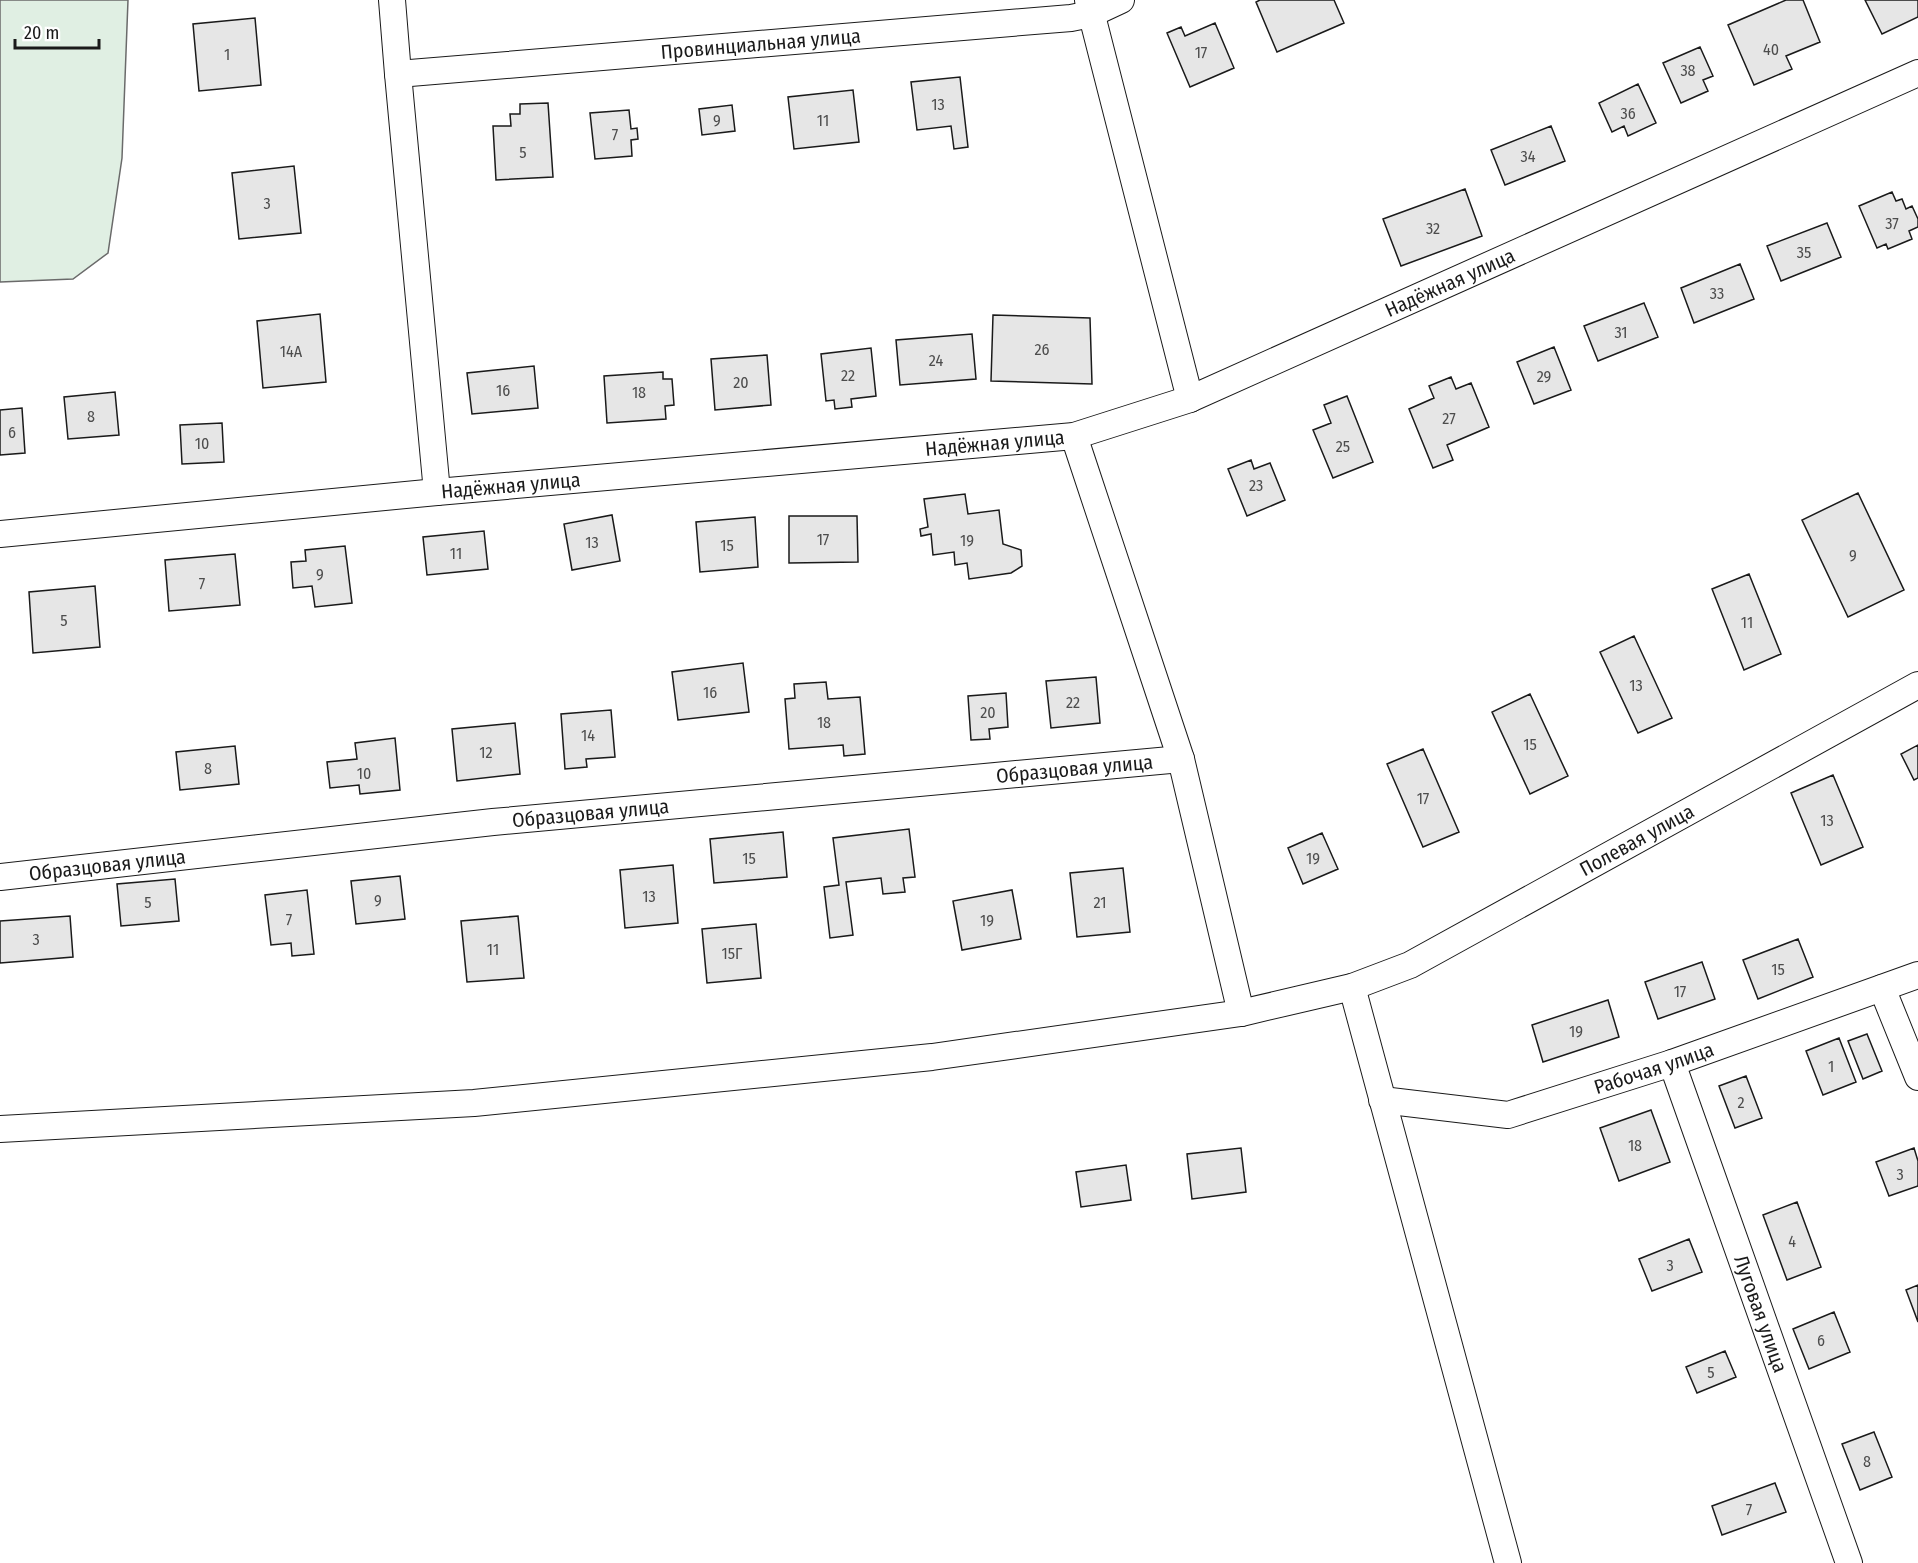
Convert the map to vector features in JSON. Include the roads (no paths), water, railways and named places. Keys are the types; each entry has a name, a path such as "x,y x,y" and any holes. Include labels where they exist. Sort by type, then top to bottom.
{"street":[{"path":"392,0 437,492"},
{"name":"Провинциальная улица","path":"398,74 1071,18 1090,7 1121,0"},
{"path":"1090,7 1190,399"},
{"name":"Надёжная улица","path":"0,534 437,492 1074,436 1190,399 1918,73"},
{"path":"1074,436 1181,759 1241,1013"},
{"name":"Полевая улица","path":"0,1130 474,1103 932,1057 1241,1013 1352,987 1410,965 1918,685"},
{"name":"Образцовая улица","path":"0,877 505,821 1181,759"},
{"name":"Рабочая улица","path":"1383,1100 1508,1115 1672,1063 1918,975"},
{"path":"1352,987 1508,1563"},
{"path":"1882,988 1918,1077"},
{"name":"Луговая улица","path":"1672,1063 1849,1563"}]}
